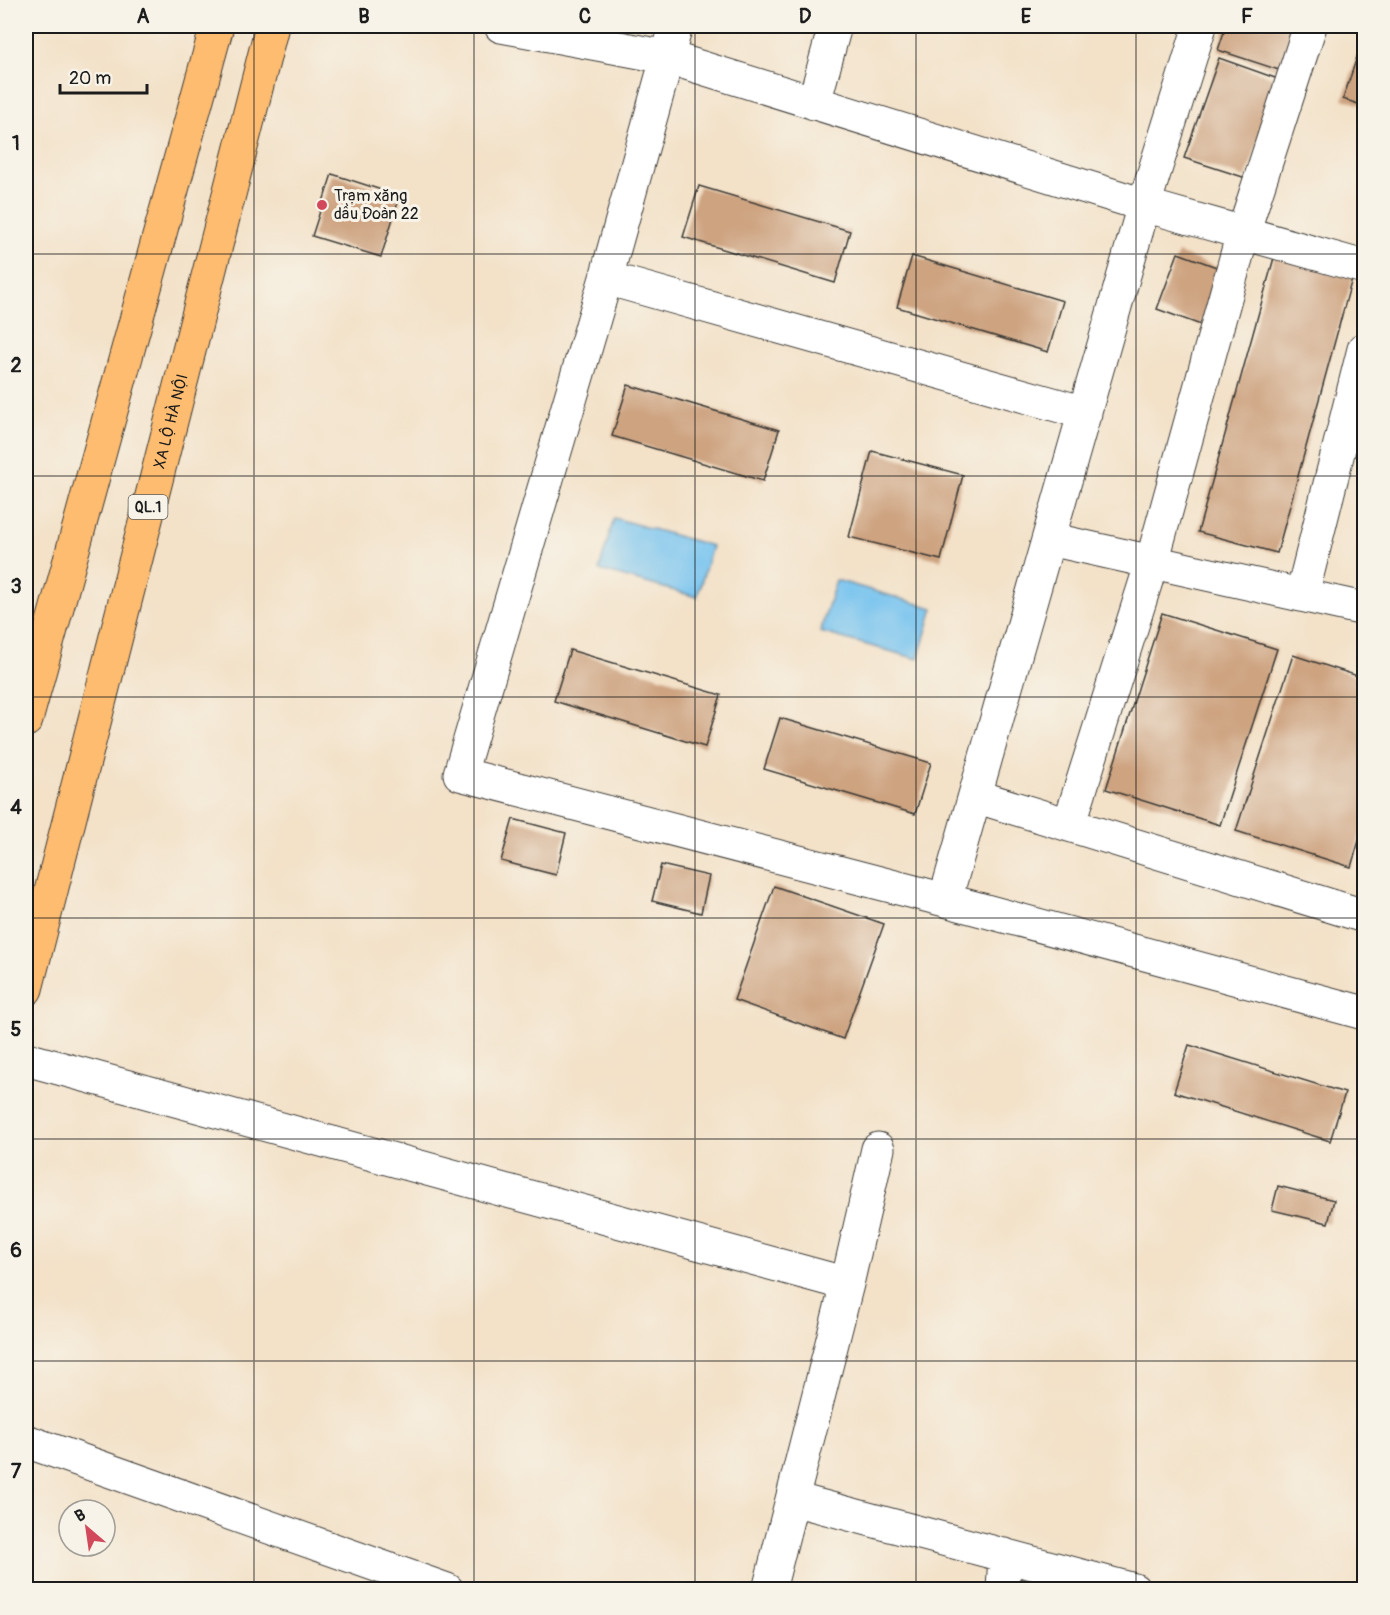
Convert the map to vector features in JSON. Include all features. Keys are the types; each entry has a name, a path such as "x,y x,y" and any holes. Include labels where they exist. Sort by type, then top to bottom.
{"highway":[{"path":"26,719 217,26"},
{"name":"XA LỘ HÀ NỘI","path":"26,989 272,26"}],"street":[{"path":"501,26 667,57 1144,205 1365,267"},
{"path":"676,26 606,278 460,774 945,900 1365,1013"},
{"path":"814,103 835,26"},
{"path":"945,900 1144,205 1200,26"},
{"path":"1069,825 1152,562 1243,233 1310,26"},
{"path":"606,278 1085,413"},
{"path":"1302,595 1365,349"},
{"path":"1049,539 1365,609"},
{"path":"975,796 1365,916"},
{"path":"26,1059 847,1284"},
{"path":"769,1590 847,1284 878,1149"},
{"path":"26,1442 447,1590"},
{"path":"793,1499 1134,1590"},
{"path":"1003,1590 1005,1555"}],"water":[{"path":"614,518 712,546 697,597 599,570"},
{"path":"836,580 933,608 918,659 820,632"}],"building":[{"path":"1226,26 1294,26 1279,70 1218,50"},
{"path":"1364,36 1364,106 1343,99"},
{"path":"1219,58 1278,79 1246,178 1184,158"},
{"path":"332,174 400,196 381,257 312,236"},
{"path":"699,186 850,231 835,283 683,237"},
{"path":"1178,253 1222,269 1201,325 1157,309"},
{"path":"1275,254 1353,275 1277,553 1198,532"},
{"path":"912,256 1063,301 1048,352 897,307"},
{"path":"628,385 779,430 763,481 612,436"},
{"path":"872,451 963,475 941,560 849,537"},
{"path":"1162,613 1277,649 1220,825 1106,789"},
{"path":"570,650 721,695 705,747 554,701"},
{"path":"1293,655 1364,678 1364,824 1351,867 1236,831"},
{"path":"780,718 931,763 915,814 764,769"},
{"path":"513,819 566,833 556,875 501,861"},
{"path":"661,865 709,876 701,913 652,901"},
{"path":"774,886 884,924 843,1039 734,1000"},
{"path":"1189,1045 1345,1093 1330,1141 1174,1092"},
{"path":"1278,1186 1334,1200 1328,1223 1272,1210"}],"place":[{"name":"Trạm xăng dầu Đoàn 22","path":"322,205"}]}
